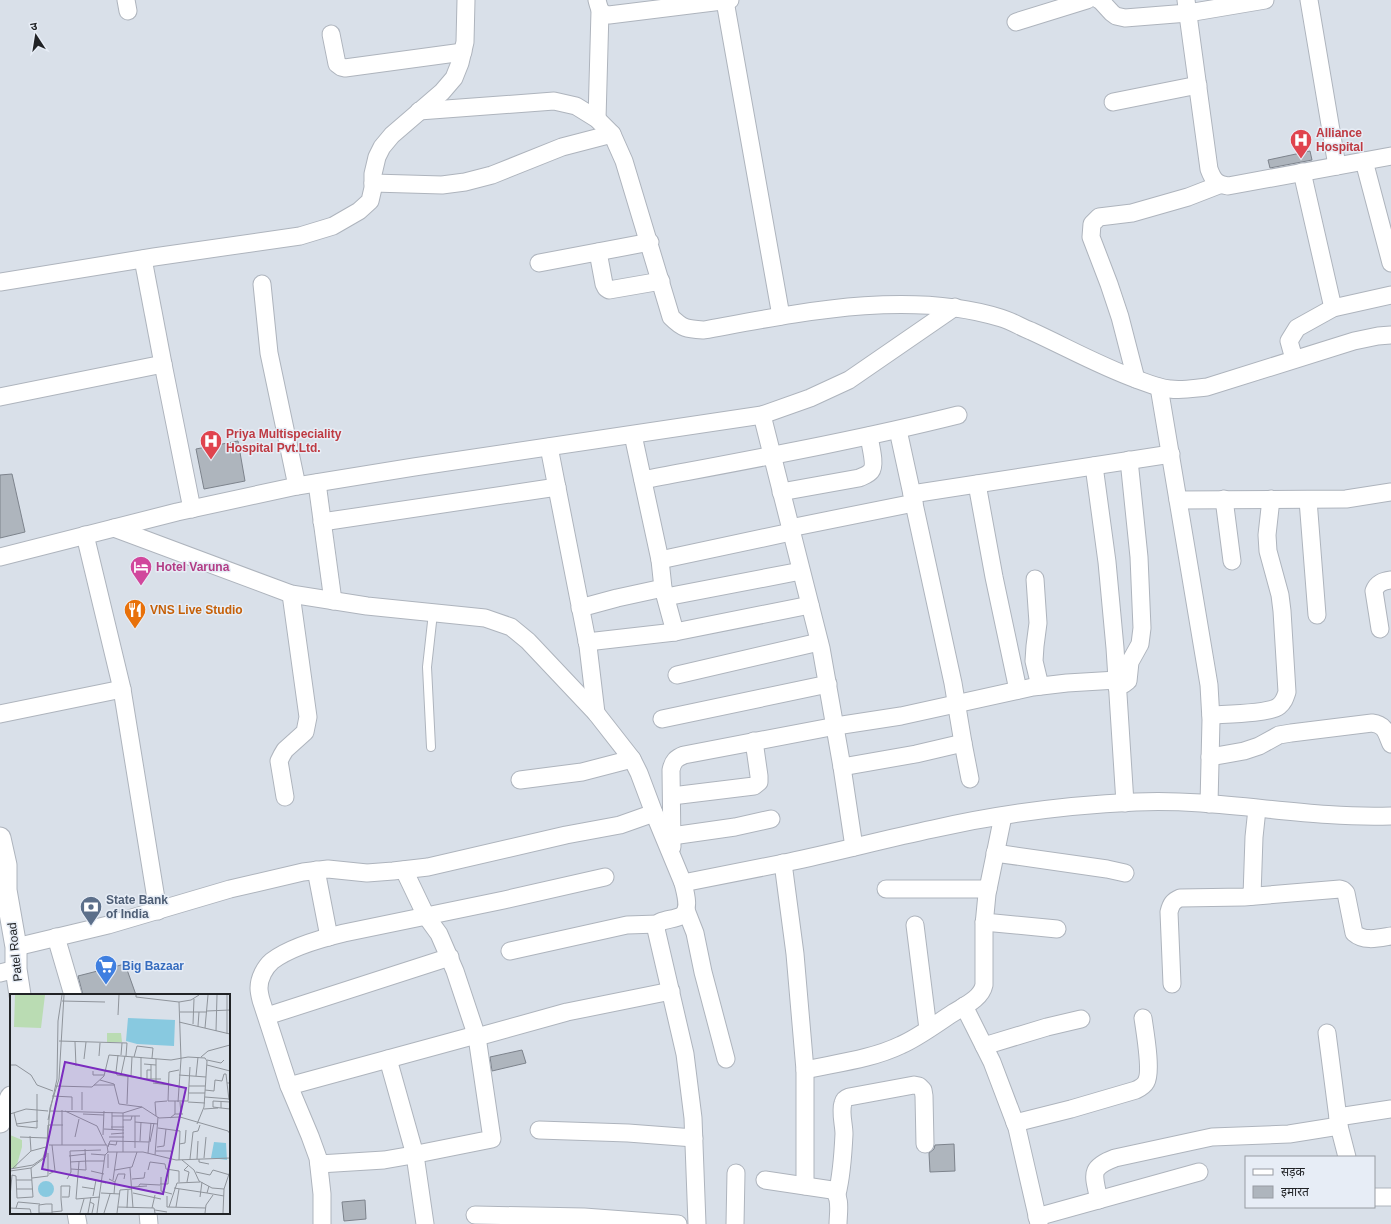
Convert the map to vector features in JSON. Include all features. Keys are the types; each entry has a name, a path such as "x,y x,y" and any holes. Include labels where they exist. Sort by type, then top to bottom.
{"street":[{"path":"0,282 300,236 333,226 360,211 370,201 373,174 377,157 382,147 392,135 442,92 454,78 460,63 465,42 466,0"},
{"path":"599,5 603,14 609,15 649,5 728,0 781,316"},
{"path":"1016,22 1056,5 1087,0"},
{"path":"1099,0 1116,16 1125,18 1187,6 1265,0"},
{"path":"1309,0 1337,166"},
{"path":"597,119 599,5"},
{"path":"1187,6 1209,169 1212,178 1219,184 1228,186 1391,156"},
{"path":"331,34 337,64 345,68 463,52"},
{"path":"1113,102 1198,86"},
{"path":"419,111 554,101 576,106 597,119 612,134 624,161 650,242 671,317 680,326 692,329 704,330 781,316 846,308 886,305 955,307 1002,318 1115,371 1159,387 1183,390 1207,386 1354,341 1391,335"},
{"path":"373,183 442,185 465,182 492,175 562,147 612,134"},
{"path":"1364,161 1391,263"},
{"path":"1302,172 1333,308"},
{"path":"1136,379 1120,317 1092,237 1092,224 1099,217 1132,213 1188,197 1219,184"},
{"path":"539,262 650,242"},
{"path":"598,252 604,284 609,290 661,281"},
{"path":"143,259 192,509"},
{"path":"262,284 269,353 297,486"},
{"path":"1294,359 1289,341 1298,328 1333,308 1391,295"},
{"path":"0,557 192,509 297,486 762,415 810,398 849,380 955,307"},
{"path":"0,397 163,364"},
{"path":"1159,387 1209,685 1211,715 1209,804"},
{"path":"762,415 810,605 828,684 836,726 854,846"},
{"path":"643,480 869,436 958,415"},
{"path":"898,430 953,683 970,779"},
{"path":"633,435 660,560 664,592 675,632"},
{"path":"781,492 859,478 867,474 872,470 873,463 869,436"},
{"path":"549,447 587,642 596,713"},
{"path":"660,560 791,530 913,498 977,484 1171,454"},
{"path":"672,855 672,770 673,763 677,758 684,755 836,726 901,716 1040,686 1067,683 1126,683 1129,679 1130,662 1142,637 1139,557 1129,460"},
{"path":"1094,466 1107,562 1117,683 1124,803"},
{"path":"317,483 333,601"},
{"path":"977,484 994,578 1018,690"},
{"path":"322,522 557,487"},
{"path":"1178,500 1346,499 1391,492"},
{"path":"1211,715 1268,710 1278,707 1284,701 1287,692 1280,594 1268,551 1267,535 1270,499"},
{"path":"1224,500 1232,561"},
{"path":"1308,500 1317,615"},
{"path":"114,528 291,594 367,606 485,618 511,627 528,641 596,713 632,759 639,773 683,883 686,910 695,932 703,972 726,1059"},
{"path":"85,535 122,689 158,911"},
{"path":"580,608 617,598 801,571"},
{"path":"1035,579 1038,623 1034,661 1040,686"},
{"path":"1380,629 1374,591 1380,582 1391,580"},
{"path":"285,797 279,762 285,750 305,732 308,717 291,594"},
{"path":"587,642 675,632 810,605"},
{"path":"677,675 819,642"},
{"path":"662,719 828,684"},
{"path":"0,714 122,689"},
{"path":"1210,756 1244,751 1259,746 1280,735 1372,723 1382,726 1391,744"},
{"path":"672,796 754,786 757,784 760,776 754,741"},
{"path":"842,767 963,744"},
{"path":"520,780 582,772 632,759"},
{"path":"683,883 783,863 935,828 1003,816 1078,806 1180,802 1342,817 1391,816"},
{"path":"1252,896 1254,837 1257,809"},
{"path":"16,947 108,925 230,889 303,872 328,869 368,872 428,867 566,835 620,825 654,813"},
{"path":"805,1070 870,1056 900,1046 964,1006 983,991 984,922 988,889 1003,816"},
{"path":"672,836 735,827 771,819"},
{"name":"Patel Road","path":"0,838 6,865 6,890 16,947 8,971 20,994"},
{"path":"995,853 1107,869 1125,873"},
{"path":"783,863 795,954 805,1070 805,1186"},
{"path":"316,870 329,937"},
{"path":"319,1164 384,1160 492,1139 476,1036 450,957 439,934 426,916 404,870"},
{"path":"322,1224 322,1194 319,1164 310,1136 289,1086 259,988 261,978 266,968 272,961 283,955 318,940 329,937 536,894 605,877"},
{"path":"886,889 988,889"},
{"path":"1172,984 1169,912 1170,905 1180,898 1252,896 1340,889 1346,893 1352,927 1357,936 1370,939 1391,936"},
{"path":"510,951 627,925 658,924 664,920 682,915 686,910"},
{"path":"984,922 1057,929"},
{"path":"658,924 656,930 685,1054 690,1087 694,1138 697,1224"},
{"path":"915,925 928,1029"},
{"path":"56,937 73,994"},
{"path":"267,1016 450,957"},
{"path":"289,1086 567,1012 671,992"},
{"path":"964,1006 992,1062 1015,1122 1038,1220 1099,1200 1199,1172"},
{"path":"1015,1122 1110,1098 1142,1087 1148,1078 1149,1067 1143,1018"},
{"path":"984,1046 1047,1027 1081,1019"},
{"path":"1327,1033 1339,1121 1347,1156"},
{"path":"388,1060 415,1155 425,1224"},
{"path":"838,1224 837,1194 841,1176 844,1133 842,1107 845,1099 914,1085 919,1086 923,1090 924,1096 925,1144"},
{"path":"0,1122 10,1099"},
{"path":"1099,1200 1095,1179 1096,1172 1102,1163 1115,1158 1212,1137 1289,1134 1391,1109"},
{"path":"539,1130 628,1133 694,1138"},
{"path":"735,1224 736,1173"},
{"path":"765,1180 832,1190 837,1194"},
{"path":"1375,1197 1391,1197"},
{"path":"76,1214 78,1224"},
{"path":"148,1214 149,1224"},
{"path":"475,1215 584,1217 621,1222 678,1224"}],"lane":[{"path":"431,746 427,667 433,613"}],"building":[{"path":"1310,151 1312,160 1270,168 1268,160"},
{"path":"238,441 245,481 204,489 196,449"},
{"path":"12,474 25,532 0,538 0,475"},
{"name":"Big Bazaar","path":"125,964 136,994 83,994 78,976"},
{"path":"522,1050 526,1063 492,1071 490,1057"},
{"path":"954,1144 955,1171 930,1172 929,1153 934,1149 935,1145"},
{"path":"365,1200 366,1219 344,1221 342,1202"}],"place":[{"name":"Alliance Hospital","path":"1301,160"},
{"name":"Priya Multispeciality Hospital Pvt.Ltd.","path":"211,460"},
{"name":"Hotel Varuna","path":"141,586"},
{"name":"VNS Live Studio","path":"135,630"},
{"name":"State Bank of India","path":"91,926"},
{"name":"Big Bazaar","path":"106,986"}]}
